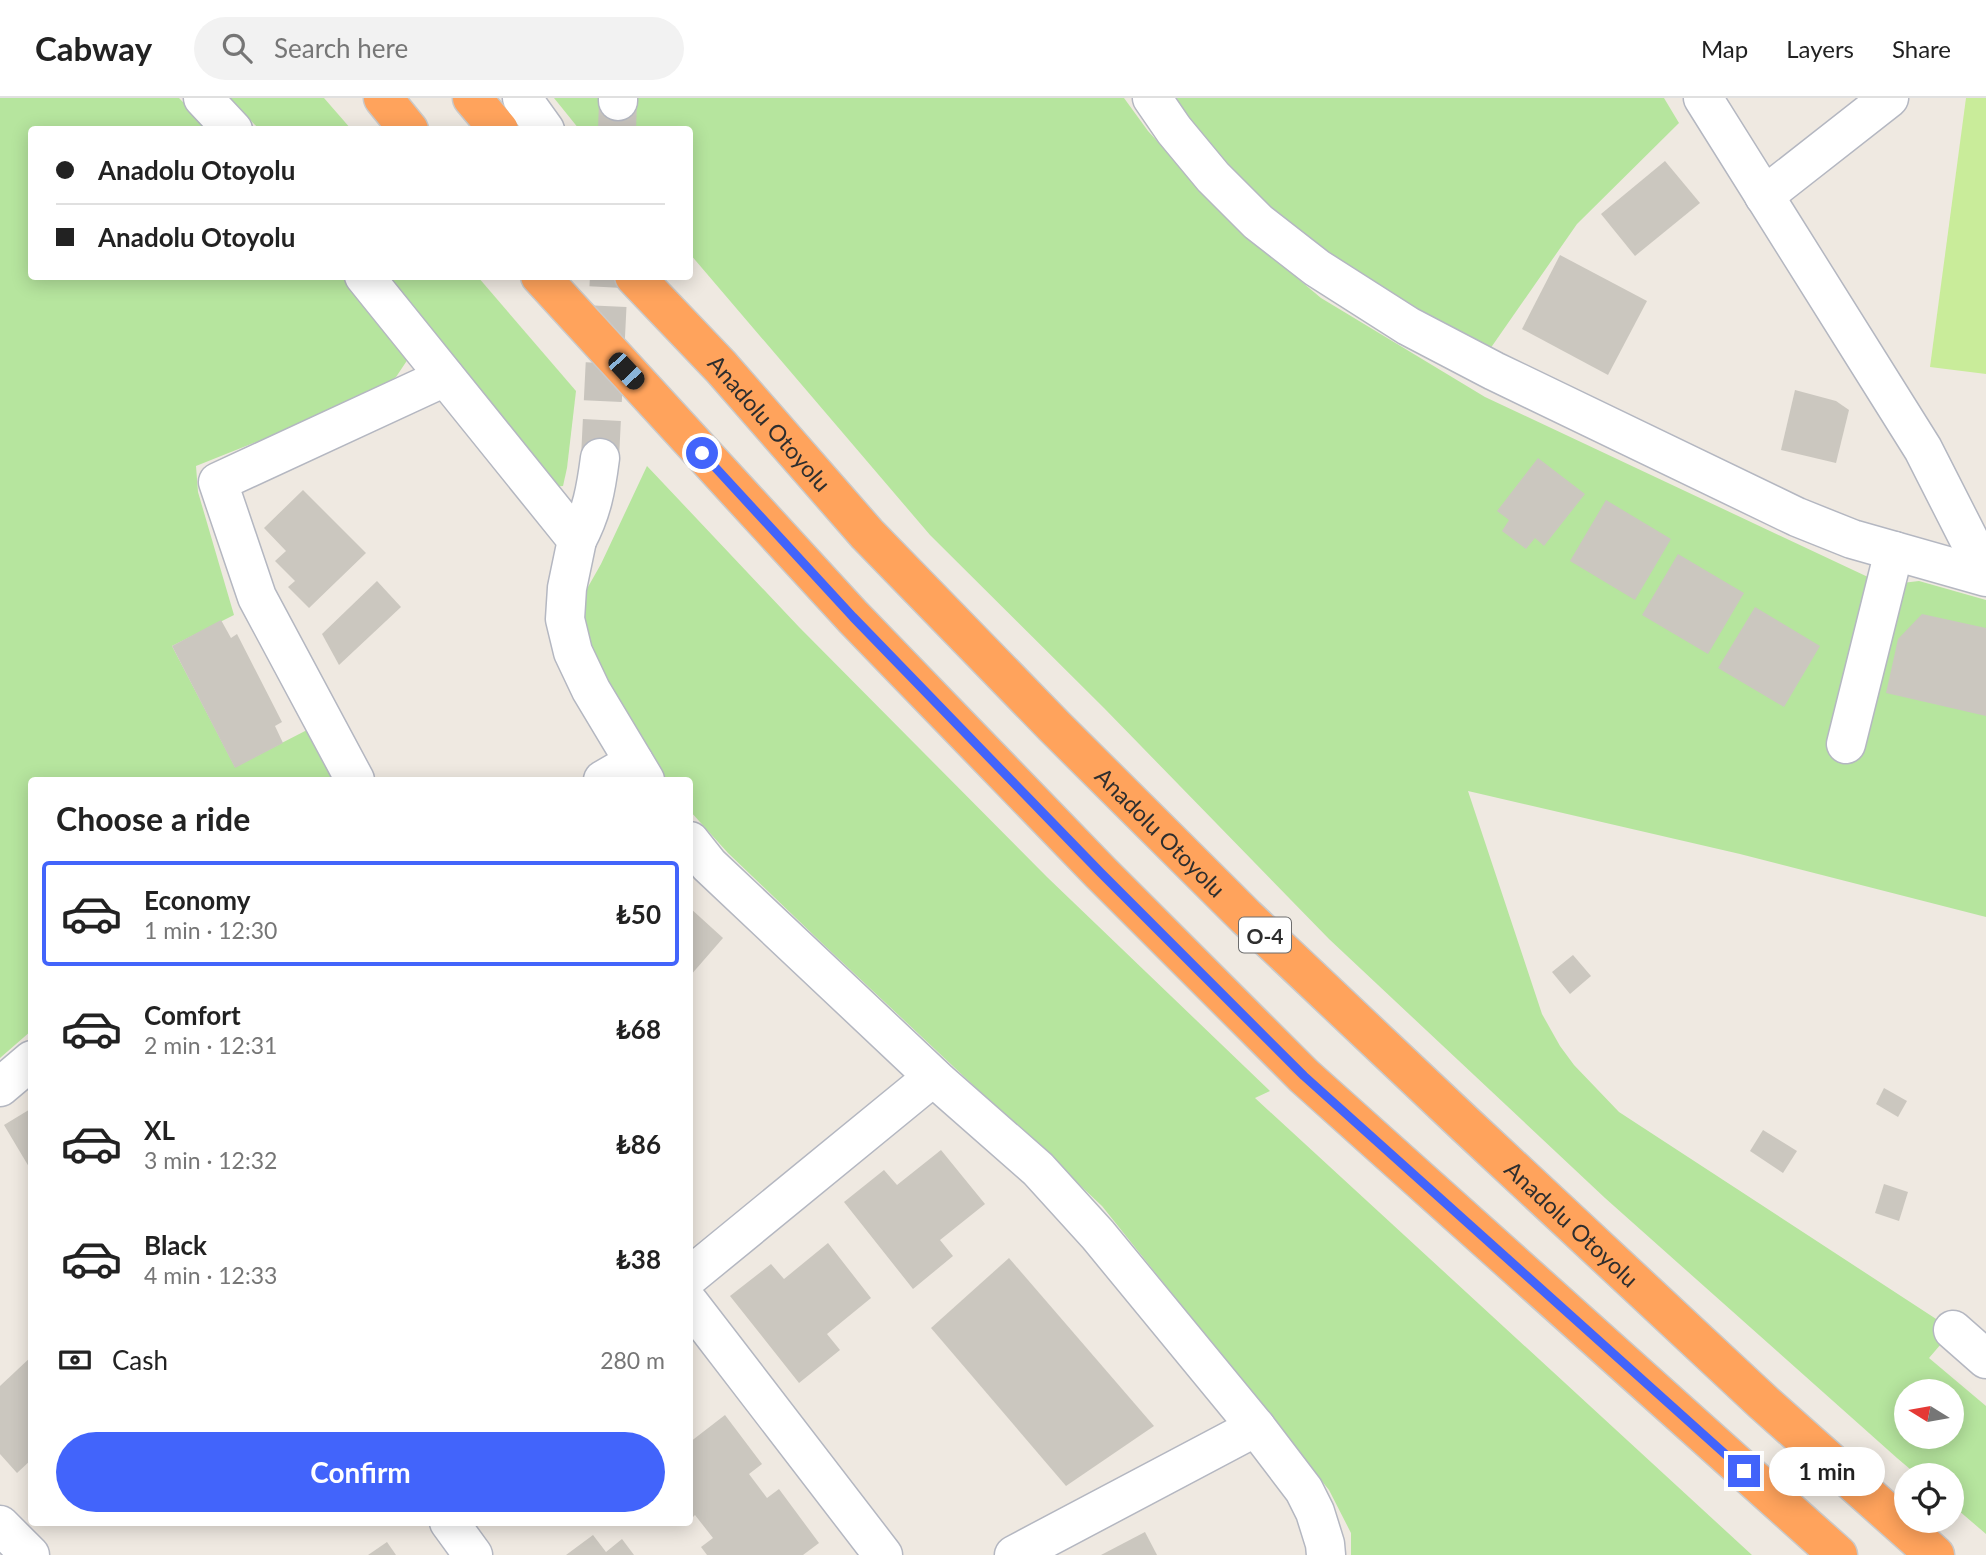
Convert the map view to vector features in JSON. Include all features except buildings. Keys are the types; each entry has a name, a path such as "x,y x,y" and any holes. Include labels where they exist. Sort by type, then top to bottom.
{"highway":[{"path":"383,98 406,126"},
{"path":"472,98 496,126"},
{"path":"544,280 853,617 1101,873 1304,1076 1838,1555"},
{"name":"Anadolu Otoyolu","path":"638,280 721,367 867,534 1055,727 1246,917 1764,1403 1936,1555"}],"street":[{"path":"203,98 229,126"},
{"path":"522,98 542,126"},
{"path":"1152,98 1174,130 1213,177 1258,222 1317,268 1408,326 1506,377 1797,517 1852,539 1986,575"},
{"path":"1703,98 1923,449 1986,575"},
{"path":"1764,196 1889,98"},
{"path":"367,280 577,540"},
{"path":"657,280 721,367"},
{"path":"353,777 257,597 218,482 445,377"},
{"path":"600,458 588,520 577,540 567,588 565,619 573,652 627,774"},
{"path":"1846,744 1894,551"},
{"path":"693,845 709,865 933,1077 1038,1168 1098,1235 1256,1427 1304,1490 1315,1512 1326,1555"},
{"path":"0,1087 28,1063"},
{"path":"693,1274 933,1077"},
{"path":"693,1308 883,1555"},
{"path":"1953,1330 1986,1359"},
{"path":"1014,1555 1256,1427"},
{"path":"0,1525 30,1555"},
{"path":"452,1526 473,1555"}],"green space":[{"path":"0,98 179,98 206,126 28,126 28,280 351,280 414,350 396,377 379,389 304,423 196,466 198,492 234,615 172,646 235,767 307,730 332,777 28,777 28,1034 0,1058"},
{"path":"229,98 324,98 348,126 256,126"},
{"path":"554,98 1124,98 1148,131 1235,226 1321,298 1485,397 1885,585 1919,581 1986,600 1986,917 1740,854 1468,791 1542,1014 1574,1065 1619,1112 1953,1330 1929,1358 1954,1379 1894,1379 1894,1449 1964,1449 1964,1387 1986,1406 1986,1534 1964,1515 1964,1463 1903,1463 1897,1458 1605,1198 1329,939 1104,708 930,535 693,258 693,126 577,126"},
{"path":"1174,98 1664,98 1679,123 1577,224 1490,349 1357,275 1279,216 1204,139"},
{"path":"1966,98 1986,98 1986,374 1930,367"},
{"path":"386,280 481,280 576,391 563,486 552,487"},
{"path":"647,466 799,627 1047,877 1270,1091 1255,1098 1752,1555 1351,1555 1351,1533 1329,1490 1102,1206 728,853 693,814 693,777 663,777 606,682 582,630 580,601 601,564"}],"tunnel":[{"path":"617,126 618,101"},
{"path":"600,458 609,280"}],"route":[{"path":"702,453 853,617 1101,873 1304,1076 1744,1471"}]}
